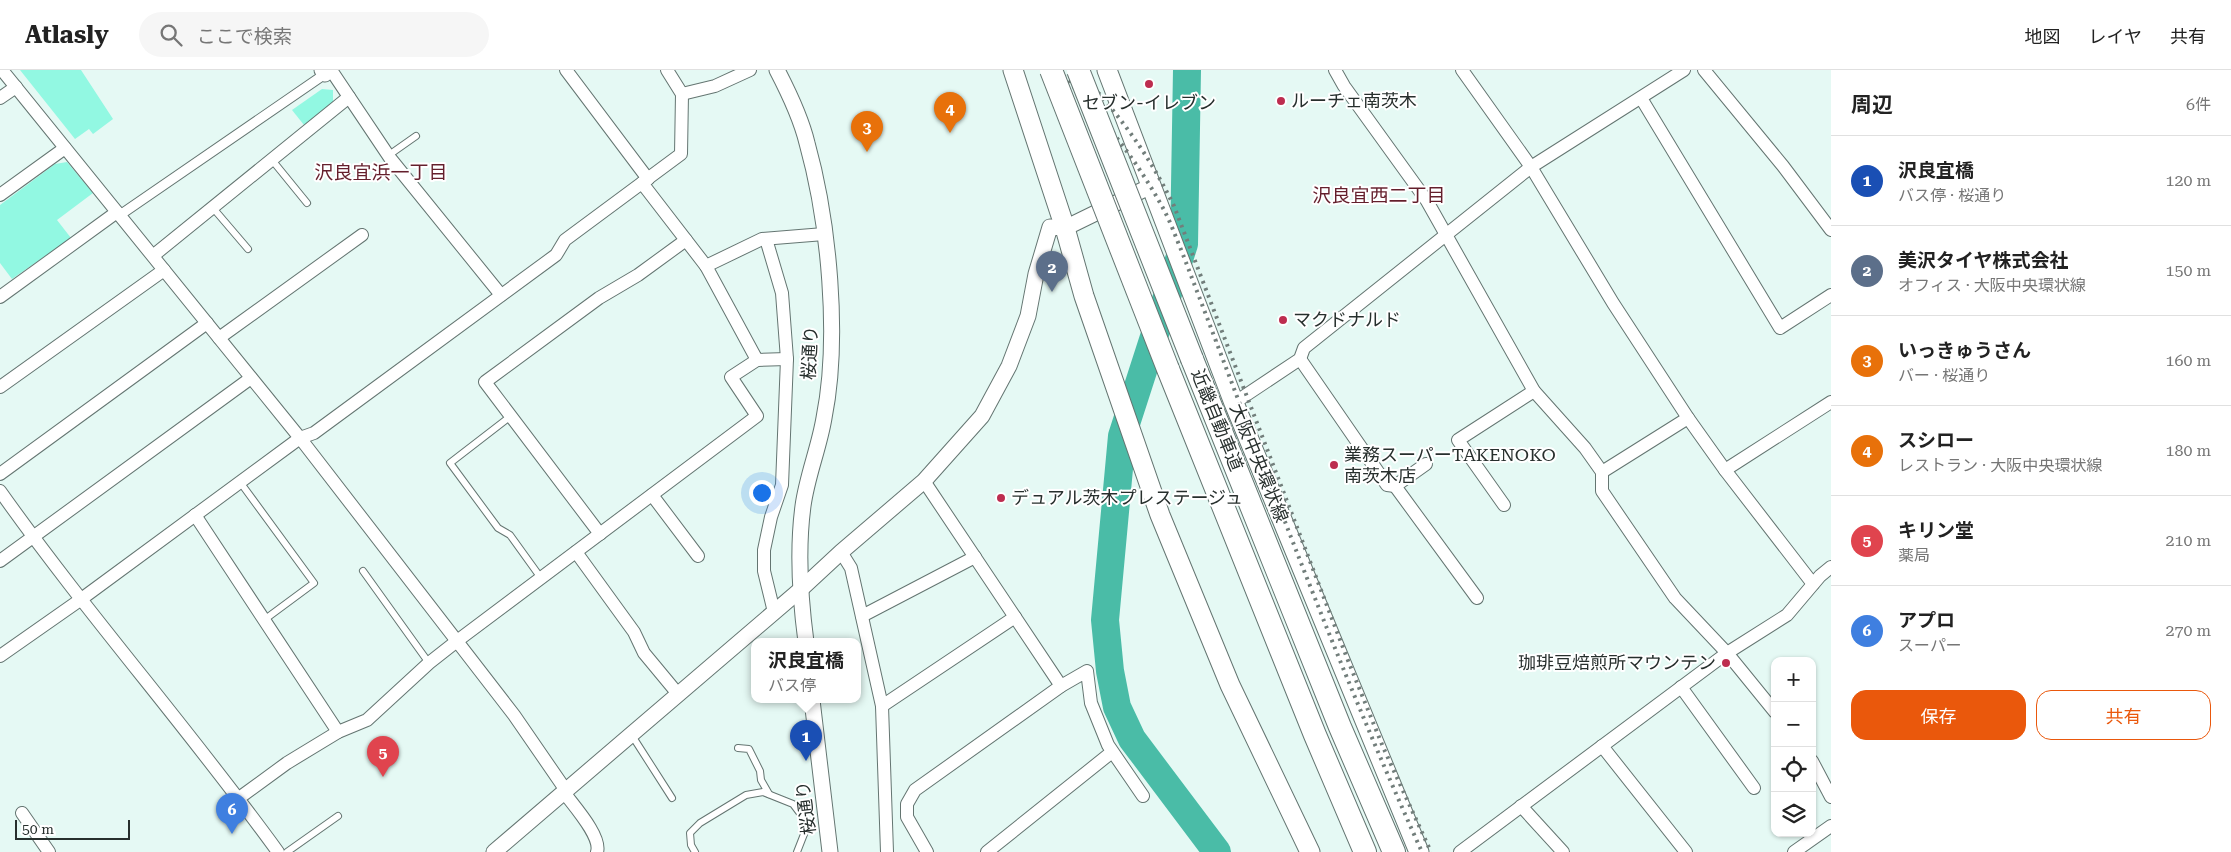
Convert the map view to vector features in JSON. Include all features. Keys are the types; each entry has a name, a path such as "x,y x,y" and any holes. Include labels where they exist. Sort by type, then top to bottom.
{"highway":[{"name":"近畿自動車道","path":"1051,70 1168,370 1365,852"},
{"name":"近畿自動車道","path":"1078,70 1340,727 1394,852"}],"main road":[{"path":"1013,70 1065,228 1084,296 1160,515 1230,684 1310,852"},
{"name":"大阪中央環状線","path":"1108,70 1150,186 1234,403 1419,852"}],"street":[{"path":"2,70 154,255 164,270 300,438 514,715 588,825 600,851"},
{"path":"566,70 706,266 757,360"},
{"path":"0,656 80,600 300,438 314,433 556,255 565,240 681,154 682,94 667,70"},
{"path":"682,94 715,86 750,70"},
{"name":"桜通り","path":"777,70 797,112 807,142 818,189 831,312 830,365 825,418 809,475 803,507 800,590 806,638"},
{"path":"1335,70 1344,86 1427,201 1534,391 1586,448 1602,472 1602,490 1675,598 1727,653 1771,707"},
{"path":"1462,70 1531,167 1613,302 1688,418 1812,584"},
{"path":"1234,403 1300,359 1304,348 1444,234 1531,167 1684,70"},
{"path":"1704,70 1783,166 1831,230"},
{"path":"0,297 327,71 349,97 388,155 501,295"},
{"path":"0,98 16,87"},
{"path":"154,255 349,97"},
{"path":"1641,98 1780,328 1831,295"},
{"path":"0,195 65,148"},
{"path":"494,852 564,790 800,590 924,481 982,416 1009,366 1028,316 1036,274 1050,227 1065,228 1150,186"},
{"path":"706,266 766,239 824,234"},
{"path":"219,338 362,235"},
{"path":"766,239 782,293 787,359 782,485 771,517 764,550 764,571 774,612"},
{"path":"600,534 485,382 599,298 638,275 686,240"},
{"path":"0,387 164,270"},
{"path":"0,474 207,323"},
{"path":"239,798 287,762 338,732 367,720 429,663 457,641 757,416 731,377 757,360 787,359"},
{"path":"1300,359 1387,485 1395,486 1426,464"},
{"path":"0,561 251,378"},
{"path":"1504,505 1458,440 1534,391"},
{"path":"1725,470 1831,403"},
{"path":"1602,472 1688,418"},
{"path":"924,481 1061,686"},
{"path":"1395,486 1477,598"},
{"path":"0,491 80,600 239,798 278,852"},
{"path":"652,495 698,556"},
{"path":"195,515 338,732"},
{"path":"576,552 634,632 644,653 678,694"},
{"path":"841,552 851,568 882,706 887,852"},
{"path":"862,616 975,557"},
{"path":"1460,852 1727,653 1787,615 1812,584 1831,567"},
{"path":"882,706 1015,617"},
{"path":"926,852 908,817 907,804 915,790 1061,686 1087,671 1092,703 1108,745 1143,796"},
{"path":"1681,687 1754,788"},
{"name":"桜通り","path":"812,703 830,852"},
{"path":"1602,746 1686,852"},
{"path":"987,852 1112,752"},
{"path":"1816,769 1831,798"},
{"path":"1521,806 1563,852"},
{"path":"22,813 49,852"},
{"path":"1794,852 1831,826"}],"lane":[{"path":"388,155 416,136"},
{"path":"272,160 308,203"},
{"path":"213,208 248,250"},
{"path":"511,416 450,463 498,528 510,535 541,578"},
{"path":"240,482 314,583 264,620"},
{"path":"363,571 429,663"},
{"path":"630,734 672,798"},
{"path":"738,748 749,749 760,771 760,780 770,795"},
{"path":"695,852 691,845 690,833 700,823 746,795 763,792 792,804 808,824"},
{"path":"286,852 338,816"},
{"path":"808,824 827,823"},
{"path":"797,852 808,824"}],"green space":[{"path":"20,70 81,70 113,119 93,134 89,129 75,139"},
{"path":"322,89 333,90 333,102 304,125 292,110"},
{"path":"67,162 93,193 57,220 71,238 12,279 0,263 0,205 55,164"}],"waterway":[{"path":"1187,70 1184,244 1122,436 1105,620 1110,671 1117,707 1132,739 1217,852"}],"railway":[{"path":"1058,70 1102,119 1129,154 1169,220 1327,629 1422,852"},
{"path":"1078,70 1131,134 1164,186 1174,206 1347,658 1383,747 1431,852"}],"place":[{"name":"セブン-イレブン","path":"1149,84"},
{"name":"ルーチェ南茨木","path":"1281,101"},
{"name":"スシロー","path":"950,133"},
{"name":"いっきゅうさん","path":"867,152"},
{"name":"美沢タイヤ株式会社","path":"1052,292"},
{"name":"マクドナルド","path":"1283,320"},
{"name":"業務スーパーTAKENOKO 南茨木店","path":"1334,465"},
{"name":"デュアル茨木プレステージュ","path":"1001,498"},
{"name":"珈琲豆焙煎所マウンテン","path":"1726,663"},
{"name":"沢良宜橋","path":"806,761"},
{"name":"キリン堂","path":"383,777"},
{"name":"アプロ","path":"232,834"}],"district":[{"name":"沢良宜浜一丁目","path":"381,172"},
{"name":"沢良宜西二丁目","path":"1379,195"}]}
